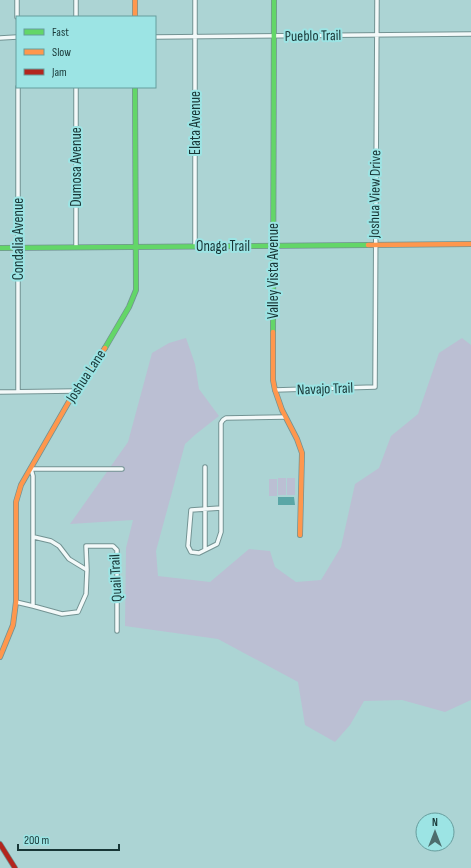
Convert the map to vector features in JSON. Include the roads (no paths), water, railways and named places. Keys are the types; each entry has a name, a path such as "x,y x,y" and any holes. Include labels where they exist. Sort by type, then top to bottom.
{"street":[{"path":"17,0 17,16"},
{"path":"76,0 76,16"},
{"path":"135,0 135,16"},
{"name":"Elata Avenue","path":"195,0 195,246"},
{"name":"Valley Vista Avenue","path":"274,0 273,380 274,390 285,417 300,442 302,453 300,535"},
{"name":"Joshua View Drive","path":"375,387 377,0"},
{"name":"Pueblo Trail","path":"156,37 471,34"},
{"path":"0,38 16,37"},
{"name":"Condalia Avenue","path":"18,88 18,391"},
{"name":"Dumosa Avenue","path":"76,88 76,247"},
{"name":"Joshua Lane","path":"0,658 3,642 13,625 16,602 16,502 21,485 75,391 102,352 134,298 136,290 135,88"},
{"name":"Onaga Trail","path":"0,248 471,244"},
{"name":"Navajo Trail","path":"274,390 375,387"},
{"path":"0,392 75,391"},
{"path":"221,508 190,510 188,546 191,552 199,553 217,544 221,532 221,508 221,423 223,420 226,418 285,417"},
{"path":"205,467 205,550"},
{"path":"16,602 33,606 34,537 33,476 31,469 122,469"},
{"path":"34,537 51,540 59,546 69,559 87,570"},
{"name":"Quail Trail","path":"33,606 62,614 78,612 86,594 86,546 112,546 117,550 117,631"},
{"path":"0,844 15,868"}],"water":[{"path":"278,497 294,497 295,505 278,505"}]}
